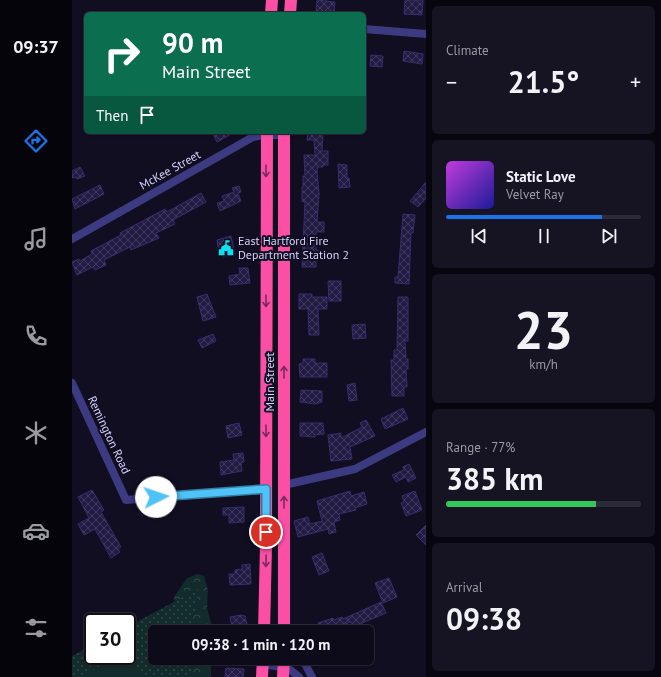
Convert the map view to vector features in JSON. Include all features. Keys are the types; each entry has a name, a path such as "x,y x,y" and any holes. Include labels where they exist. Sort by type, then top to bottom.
{"highway":[{"path":"271,12 272,0"},
{"path":"290,12 291,0"},
{"name":"Main Street","path":"264,625 267,134"},
{"name":"Main Street","path":"284,134 285,625"},
{"path":"266,235 284,235"},
{"path":"262,677 263,665"}],"street":[{"path":"366,29 426,34"},
{"name":"McKee Street","path":"72,239 250,139 264,134"},
{"name":"Remington Road","path":"72,383 126,500 266,489"},
{"path":"284,485 355,469 426,432"},
{"path":"306,665 312,677"},
{"path":"283,667 292,670 299,677"}],"green space":[{"path":"198,574 204,576 208,590 207,609 212,625 180,625 174,597 187,578"},
{"path":"198,589 193,625 148,625 148,665 191,665 191,677 72,677 72,656 84,650 84,665 136,665 136,622"},
{"path":"103,665 135,665 143,677 80,677"},
{"path":"177,665 211,665 211,677 176,677"}],"building":[{"path":"317,0 335,2 334,12 316,12"},
{"path":"405,0 423,0 422,15 404,14"},
{"path":"404,51 423,54 422,64 403,61"},
{"path":"371,55 383,56 382,67 370,66"},
{"path":"213,134 231,134 217,142"},
{"path":"308,134 323,134 322,151 328,151 328,165 318,167 317,170 319,194 317,222 324,222 324,232 316,232 316,250 324,251 323,258 316,258 316,267 302,267 305,201 302,202 303,176 305,176 304,155 315,155 314,140 307,140"},
{"path":"338,164 347,165 347,178 349,178 350,187 339,188"},
{"path":"80,167 85,176 77,179 76,177 72,178 72,171"},
{"path":"426,182 426,198 418,207 410,201"},
{"path":"100,185 104,194 75,209 72,199"},
{"path":"239,186 241,192 238,193 241,201 220,211 217,203 224,201 222,196 234,192 232,188"},
{"path":"201,193 206,202 173,220 175,224 156,233 159,238 131,250 130,247 104,260 106,265 95,270 93,267 77,275 72,262 79,259 80,261 92,254 91,251 121,235 120,233 165,209 167,212"},
{"path":"403,214 415,215 413,233 411,233 409,284 395,283 395,277 398,277"},
{"name":"East Hartford Fire Department Station 2","path":"231,236 235,254 223,257 223,254 219,255 217,240"},
{"path":"239,268 248,268 250,283 230,285 229,276 240,274"},
{"path":"328,281 341,281 341,301 329,301"},
{"path":"207,294 216,317 203,321 197,297"},
{"path":"299,294 312,294 312,297 327,297 327,309 318,309 319,335 309,335 308,309 299,309"},
{"path":"398,297 408,297 408,341 405,341 406,359 408,359 408,369 406,369 407,387 404,387 404,396 392,396 391,360 394,360 394,350 397,350"},
{"path":"365,324 366,338 353,339 352,325"},
{"path":"213,334 216,341 202,348 198,340"},
{"path":"303,359 315,359 315,363 327,363 327,377 300,377 299,364 303,363"},
{"path":"355,383 357,400 349,401 347,385"},
{"path":"301,390 322,391 322,402 315,404 300,402"},
{"path":"403,408 408,419 385,429 381,419"},
{"path":"366,420 375,436 350,447 352,459 331,461 328,435 341,433 341,438 362,427 360,423"},
{"path":"239,423 242,435 228,438 226,426"},
{"path":"300,423 323,423 324,434 315,435 315,437 300,436"},
{"path":"243,453 244,462 241,462 242,471 221,475 220,462 234,460 233,454"},
{"path":"409,464 416,478 408,482 406,477 396,482 392,475 404,470 403,467"},
{"path":"92,490 104,510 101,512 121,547 118,549 120,552 111,558 95,529 84,535 78,524 89,518 78,497"},
{"path":"350,491 351,496 364,492 367,504 355,508 356,510 339,514 340,520 334,522 336,532 329,534 328,529 298,537 294,521 308,517 310,524 322,521 317,501"},
{"path":"415,491 422,510 406,516 401,503 404,502 402,496"},
{"path":"244,507 244,522 229,523 229,515 223,515 223,508"},
{"path":"426,525 426,545 416,535"},
{"path":"322,553 329,571 319,575 312,557"},
{"path":"250,564 251,584 230,585 229,574 235,574 235,570 242,569 242,565"},
{"path":"389,578 397,597 383,603 375,583"},
{"path":"381,602 386,613 358,625 352,625 351,622 342,625 319,625 318,623 333,618 334,620 342,617 343,619"},
{"path":"241,615 245,616 247,624 232,625 230,617"},
{"path":"226,668 244,669 243,677 225,677"}],"place":[{"name":"East Hartford Fire Department Station 2","path":"226,248"}],"route":[{"path":"156,497 266,489 266,532"}]}
